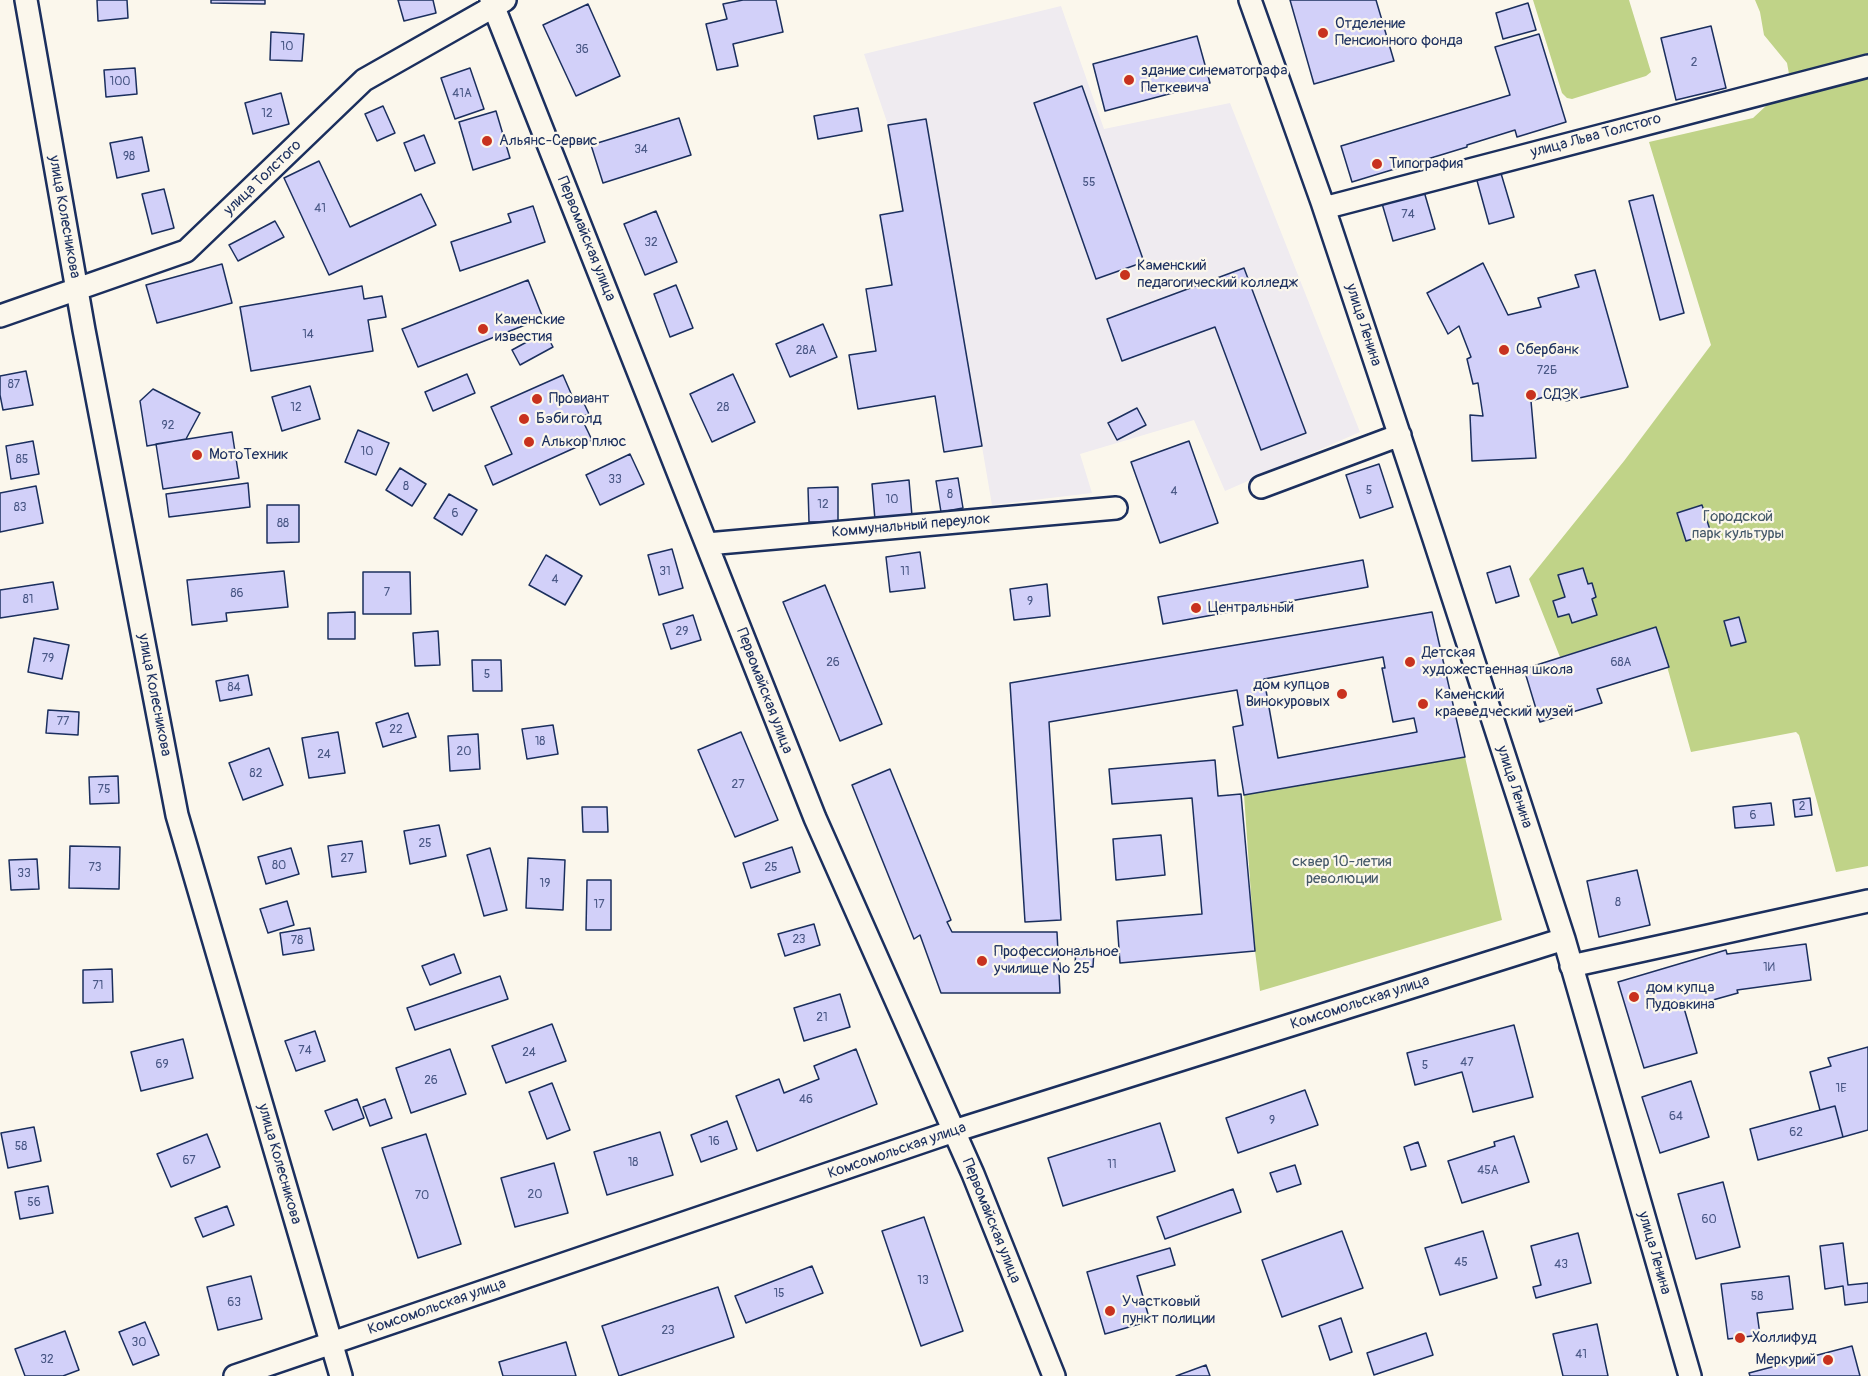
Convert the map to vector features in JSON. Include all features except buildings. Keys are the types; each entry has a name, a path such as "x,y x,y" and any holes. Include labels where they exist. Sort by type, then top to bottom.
{"street":[{"name":"улица Колесникова","path":"26,0 76,289 177,815 341,1376"},
{"name":"улица Ленина","path":"1250,0 1324,208 1400,435 1563,939 1690,1376"},
{"name":"улица Толстого","path":"0,316 186,251 364,80 496,2"},
{"name":"Первомайская улица","path":"496,2 815,818 973,1174 1054,1376"},
{"name":"улица Льва Толстого","path":"1324,208 1868,66"},
{"path":"1262,487 1400,435"},
{"name":"Коммунальный переулок","path":"707,544 1116,508"},
{"path":"1571,966 1868,901"},
{"name":"Комсомольская улица","path":"235,1376 954,1131 1563,939"}],"shaded area":[{"name":"Каменский педагогический колледж","path":"1061,6 1104,129 1230,103 1360,432 1225,491 1194,420 1080,454 1092,493 992,505 926,119 888,125 864,54"}],"green space":[{"path":"1533,0 1629,0 1651,72 1646,76 1572,99 1567,98 1562,93"},
{"name":"Городской парк культуры","path":"1755,0 1868,0 1868,866 1836,872 1799,735 1796,732 1691,752 1656,627 1560,657 1529,579 1624,461 1711,345 1649,142 1753,118 1767,105 1789,74 1787,63 1764,35 1760,12"},
{"name":"сквер 10-летия революции","path":"1465,757 1502,920 1260,991 1244,795"}],"place":[{"name":"Отделение Пенсионного фонда","path":"1323,33"},
{"name":"здание синематографа Петкевича","path":"1129,80"},
{"name":"Альянс-Сервис","path":"487,141"},
{"name":"Типография","path":"1377,164"},
{"name":"Каменский педагогический колледж","path":"1125,275"},
{"name":"Каменские известия","path":"483,329"},
{"name":"Сбербанк","path":"1504,350"},
{"name":"СДЭК","path":"1531,395"},
{"name":"Провиант","path":"537,399"},
{"name":"Бэби голд","path":"524,419"},
{"name":"Алькор плюс","path":"529,442"},
{"name":"МотоТехник","path":"197,455"},
{"name":"Центральный","path":"1196,608"},
{"name":"Детская художественная школа","path":"1410,662"},
{"name":"дом купцов Винокуровых","path":"1342,694"},
{"name":"Каменский краеведческий музей","path":"1423,704"},
{"name":"Профессиональное училище № 25","path":"982,961"},
{"name":"дом купца Пудовкина","path":"1634,997"},
{"name":"Участковый пункт полиции","path":"1110,1311"},
{"name":"Холлифуд","path":"1740,1338"},
{"name":"Меркурий","path":"1828,1360"}]}
